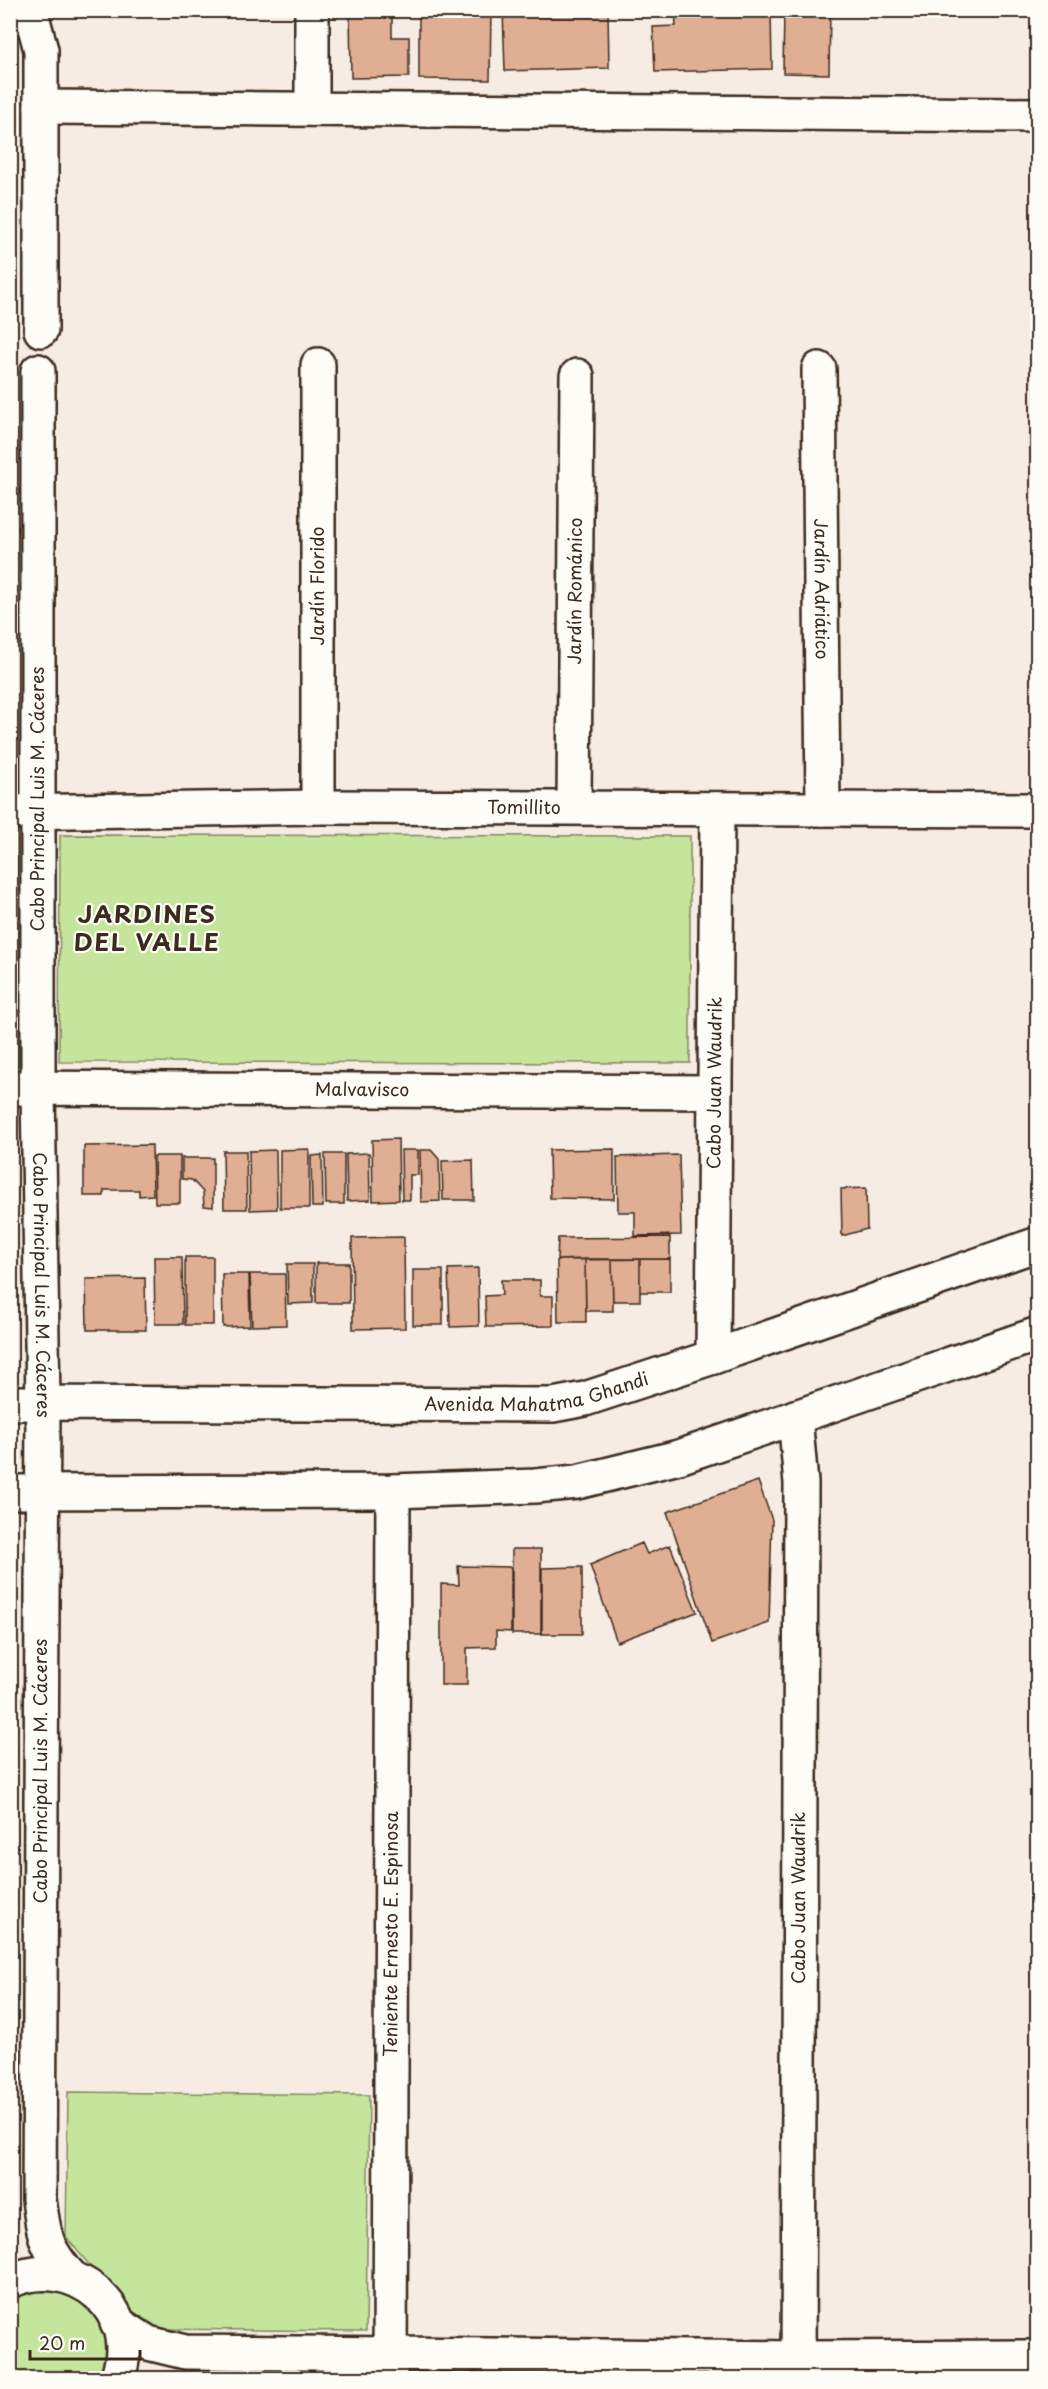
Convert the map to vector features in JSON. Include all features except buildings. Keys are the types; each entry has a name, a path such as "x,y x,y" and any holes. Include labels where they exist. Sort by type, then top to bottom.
{"street":[{"path":"28,10 33,20 40,50 40,330"},
{"path":"312,10 312,109"},
{"path":"41,107 1038,115"},
{"name":"Jardín Florido","path":"318,365 318,807"},
{"name":"Jardín Adriático","path":"819,369 824,809"},
{"name":"Cabo Principal Luis M. Cáceres","path":"38,371 24,812 24,1089 43,1403 39,2199 43,2230 49,2247 54,2258 72,2278"},
{"name":"Jardín Románico","path":"574,807 576,376"},
{"name":"Tomillito","path":"24,812 318,807 1038,810"},
{"name":"Cabo Juan Waudrik","path":"713,1357 717,808"},
{"name":"Malvavisco","path":"24,1089 714,1092"},
{"name":"Avenida Mahatma Ghandi","path":"10,1403 553,1405 585,1400 1038,1244"},
{"path":"10,1492 393,1491 535,1486 577,1482 679,1456 1038,1334"},
{"name":"Cabo Juan Waudrik","path":"795,1417 801,1483 798,2368"},
{"name":"Teniente Ernesto E. Espinosa","path":"390,2367 393,1491"},
{"name":"Cabo Principal Luis M. Cáceres","path":"10,2279 19,2266 28,2245 39,2199"},
{"path":"10,2279 38,2273 56,2273 87,2285 100,2295 110,2308 122,2339 122,2356 117,2379"},
{"path":"117,2323 132,2335 148,2343 185,2352 390,2367 798,2368 1038,2357"},
{"path":"123,2379 155,2359 185,2352"}],"green space":[{"path":"60,835 690,836 690,1063 59,1062"},
{"path":"10,836 17,836 19,1065 10,1065"},
{"path":"68,2092 369,2095 366,2331 143,2329 66,2237"},
{"path":"11,2282 99,2296 115,2378 11,2378"}],"district":[{"name":"JARDINES DEL VALLE","path":"147,929"}]}
